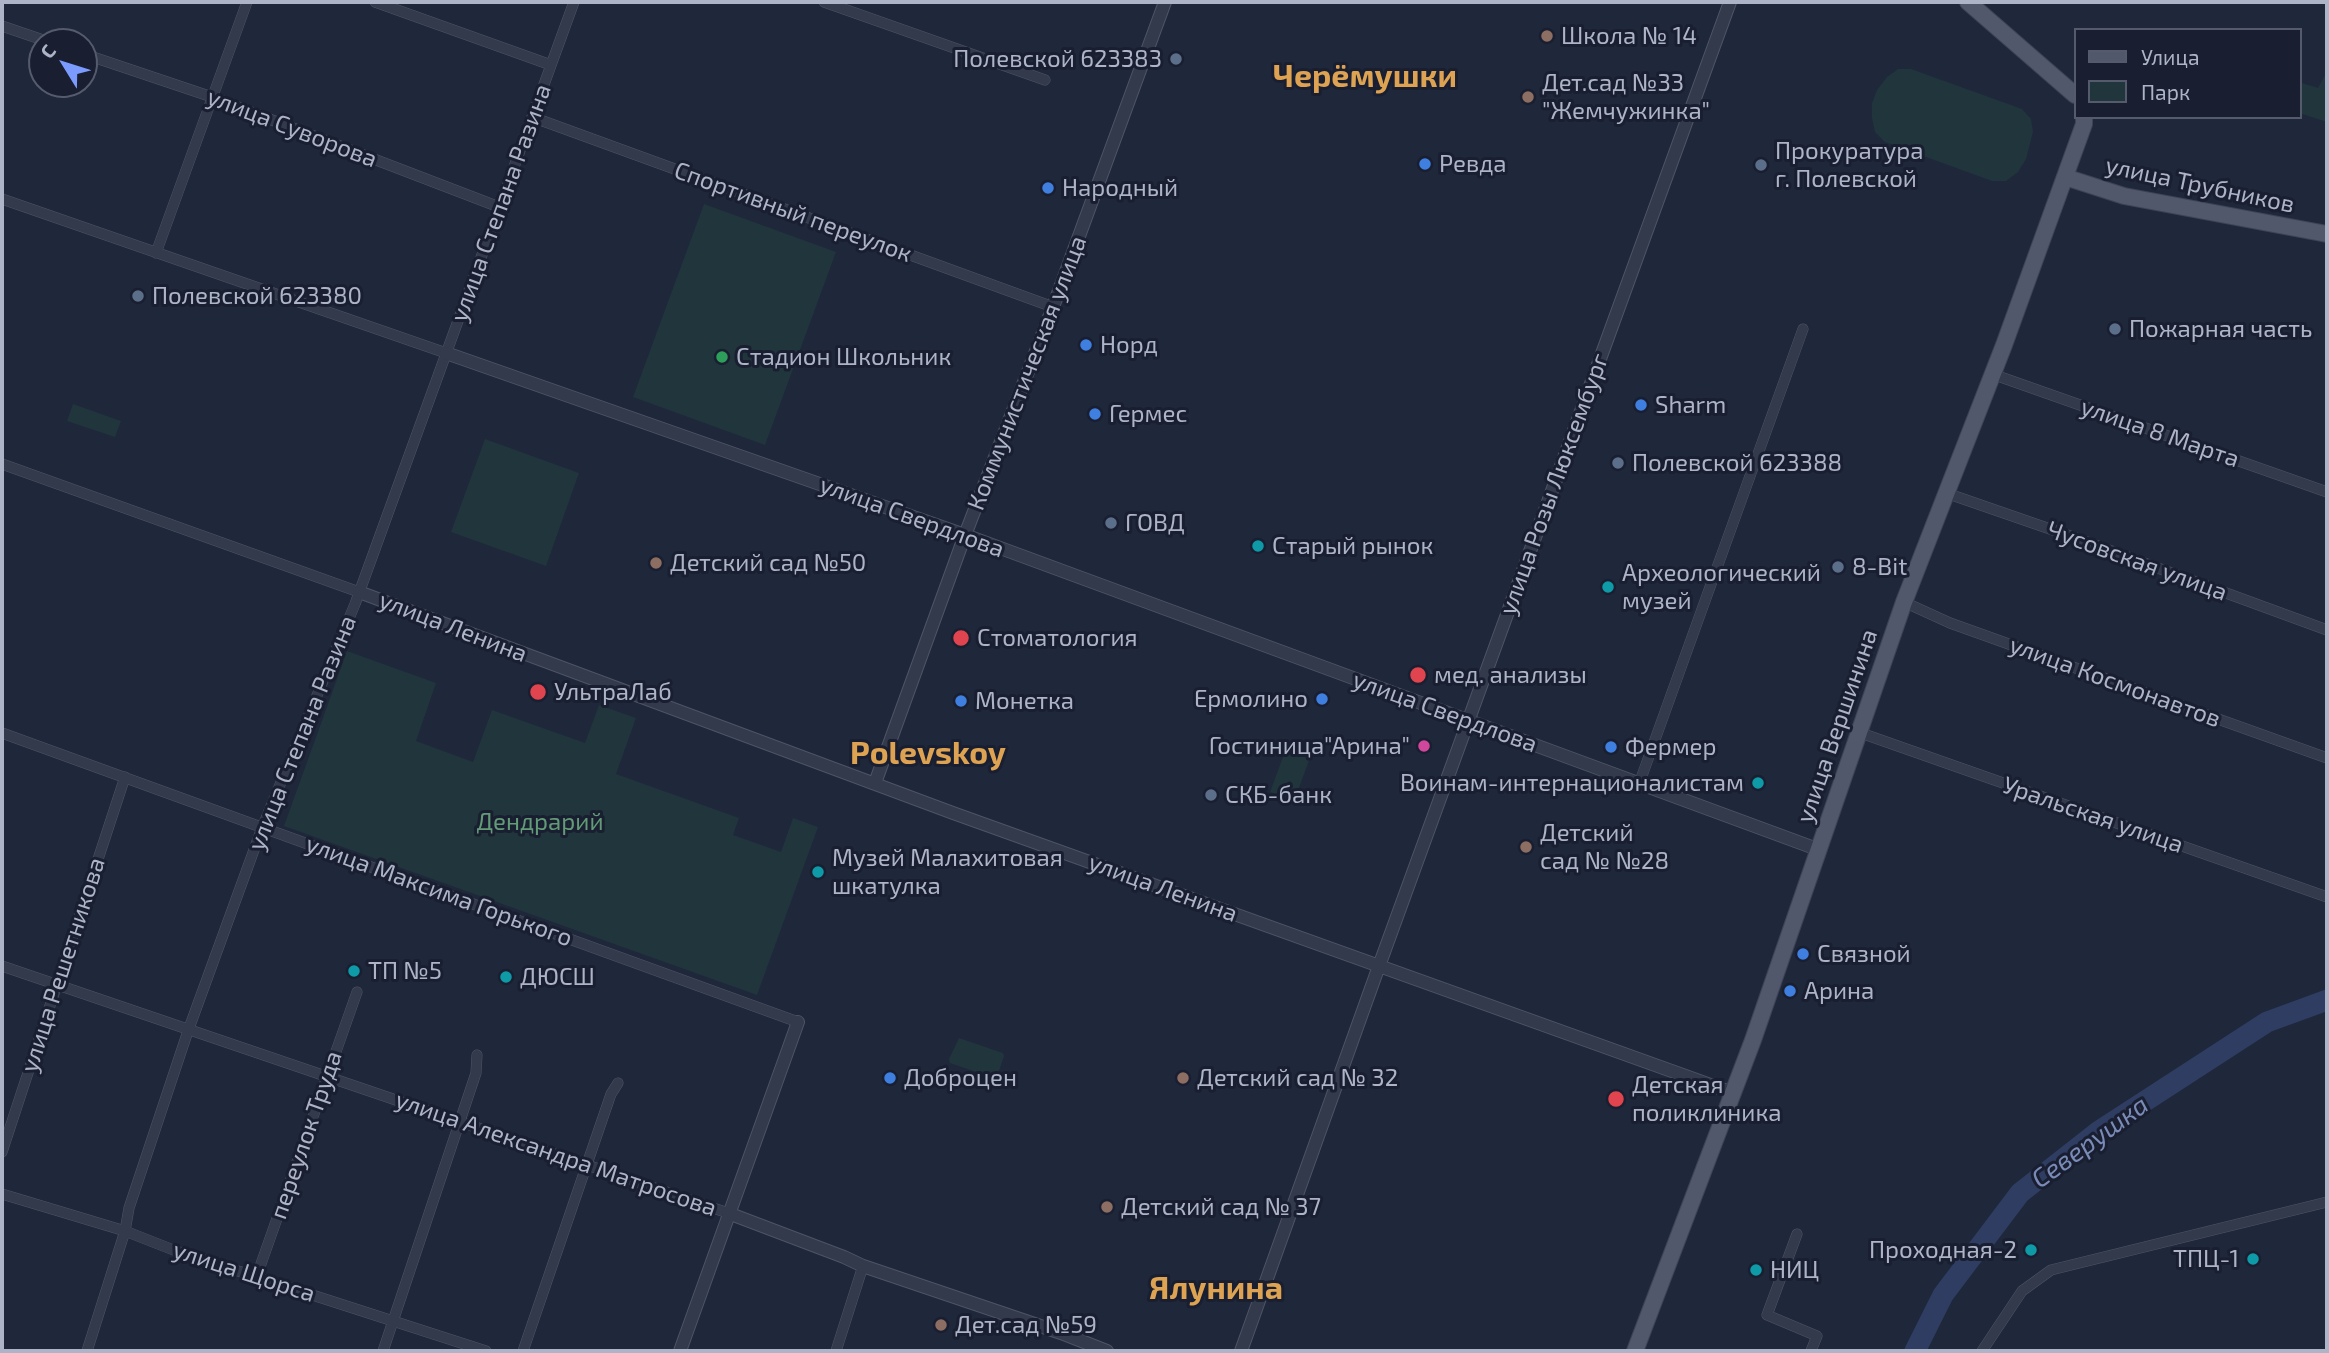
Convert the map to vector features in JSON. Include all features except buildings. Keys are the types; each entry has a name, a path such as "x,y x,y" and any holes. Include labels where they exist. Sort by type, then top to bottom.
{"main road":[{"path":"1968,2 2074,94"},
{"name":"улица Вершинина","path":"1635,1351 1733,1093 1904,602 1992,374 2084,119"},
{"name":"улица Трубников","path":"2065,177 2124,196 2327,234"}],"street":[{"path":"156,253 247,2"},
{"path":"375,2 551,65"},
{"name":"улица Степана Разина","path":"87,1351 125,1231 129,1208 188,1031 262,828 359,592 574,2"},
{"path":"824,2 1045,80"},
{"name":"Коммунистическая улица","path":"875,783 1165,2"},
{"name":"улица Розы Люксембург","path":"1241,1351 1730,2"},
{"path":"2,26 28,35"},
{"name":"улица Суворова","path":"98,59 212,97 499,207"},
{"name":"Спортивный переулок","path":"532,117 1053,307"},
{"name":"улица Свердлова","path":"2,200 965,535 1817,849"},
{"path":"1639,784 1803,328"},
{"name":"улица 8 Марта","path":"1992,374 2327,492"},
{"name":"улица Ленина","path":"2,464 1733,1093"},
{"name":"Чусовская улица","path":"1945,493 2327,630"},
{"name":"улица Космонавтов","path":"1904,602 1950,623 2327,758"},
{"name":"Уральская улица","path":"1858,732 2327,897"},
{"name":"улица Максима Горького","path":"2,733 798,1022"},
{"name":"улица Решетникова","path":"2,1152 125,777"},
{"name":"улица Александра Матросова","path":"2,966 728,1213 863,1266 1061,1332 1107,1351"},
{"name":"переулок Труда","path":"256,1278 357,992"},
{"path":"680,1351 798,1022"},
{"path":"383,1351 476,1073 477,1055"},
{"path":"523,1351 611,1094 618,1083"},
{"name":"улица Щорса","path":"2,1194 125,1231 256,1278 486,1351"},
{"path":"1982,1351 2022,1291 2051,1270 2327,1202"},
{"path":"1797,1234 1767,1315 1817,1336 1811,1351"},
{"path":"836,1351 863,1266"}],"green space":[{"path":"1898,69 1911,69 2022,109 2031,119 2033,132 2026,159 2018,172 2006,181 1992,181 1885,142 1875,132 1872,103 1877,90 1887,77"},
{"path":"2327,73 2327,122 2301,114 2301,83 2318,88"},
{"name":"Стадион Школьник","path":"704,204 836,252 765,445 633,397"},
{"path":"73,404 121,421 115,437 67,421"},
{"path":"485,439 579,473 546,566 451,532"},
{"name":"Дендрарий","path":"347,651 436,683 416,741 473,762 492,710 585,743 599,705 636,718 616,774 739,818 733,835 781,852 793,818 818,827 757,995 284,826"},
{"path":"1286,749 1310,758 1294,801 1270,792"},
{"path":"959,1038 1003,1053 997,1077 950,1063 949,1059"}],"waterway":[{"name":"Северушка","path":"1915,1351 1943,1295 2020,1193 2099,1131 2267,1022 2327,1000"}],"place":[{"name":"Школа № 14","path":"1547,36"},
{"name":"Полевской 623383","path":"1176,59"},
{"name":"Дет.сад №33 \"Жемчужинка\"","path":"1528,97"},
{"name":"Ревда","path":"1425,164"},
{"name":"Прокуратура г. Полевской","path":"1761,165"},
{"name":"Народный","path":"1048,188"},
{"name":"Полевской 623380","path":"138,296"},
{"name":"Пожарная часть","path":"2115,329"},
{"name":"Норд","path":"1086,345"},
{"name":"Стадион Школьник","path":"722,357"},
{"name":"Sharm","path":"1641,405"},
{"name":"Гермес","path":"1095,414"},
{"name":"Полевской 623388","path":"1618,463"},
{"name":"ГОВД","path":"1111,523"},
{"name":"Старый рынок","path":"1258,546"},
{"name":"Детский сад №50","path":"656,563"},
{"name":"8-Bit","path":"1838,567"},
{"name":"Археологический музей","path":"1608,587"},
{"name":"Стоматология","path":"961,638"},
{"name":"мед. анализы","path":"1418,675"},
{"name":"УльтраЛаб","path":"538,692"},
{"name":"Ермолино","path":"1322,699"},
{"name":"Монетка","path":"961,701"},
{"name":"Гостиница\"Арина\"","path":"1424,746"},
{"name":"Фермер","path":"1611,747"},
{"name":"Воинам-интернационалистам","path":"1758,783"},
{"name":"СКБ-банк","path":"1211,795"},
{"name":"Детский сад № №28","path":"1526,847"},
{"name":"Музей Малахитовая шкатулка","path":"818,872"},
{"name":"Связной","path":"1803,954"},
{"name":"ТП №5","path":"354,971"},
{"name":"ДЮСШ","path":"506,977"},
{"name":"Арина","path":"1790,991"},
{"name":"Доброцен","path":"890,1078"},
{"name":"Детский сад № 32","path":"1183,1078"},
{"name":"Детская поликлиника","path":"1616,1099"},
{"name":"Детский сад № 37","path":"1107,1207"},
{"name":"Проходная-2","path":"2031,1250"},
{"name":"ТПЦ-1","path":"2253,1259"},
{"name":"НИЦ","path":"1756,1270"},
{"name":"Дет.сад №59","path":"941,1325"}],"district":[{"name":"Черёмушки","path":"1365,76"},
{"name":"Polevskoy","path":"928,753"},
{"name":"Ялунина","path":"1216,1288"}]}
